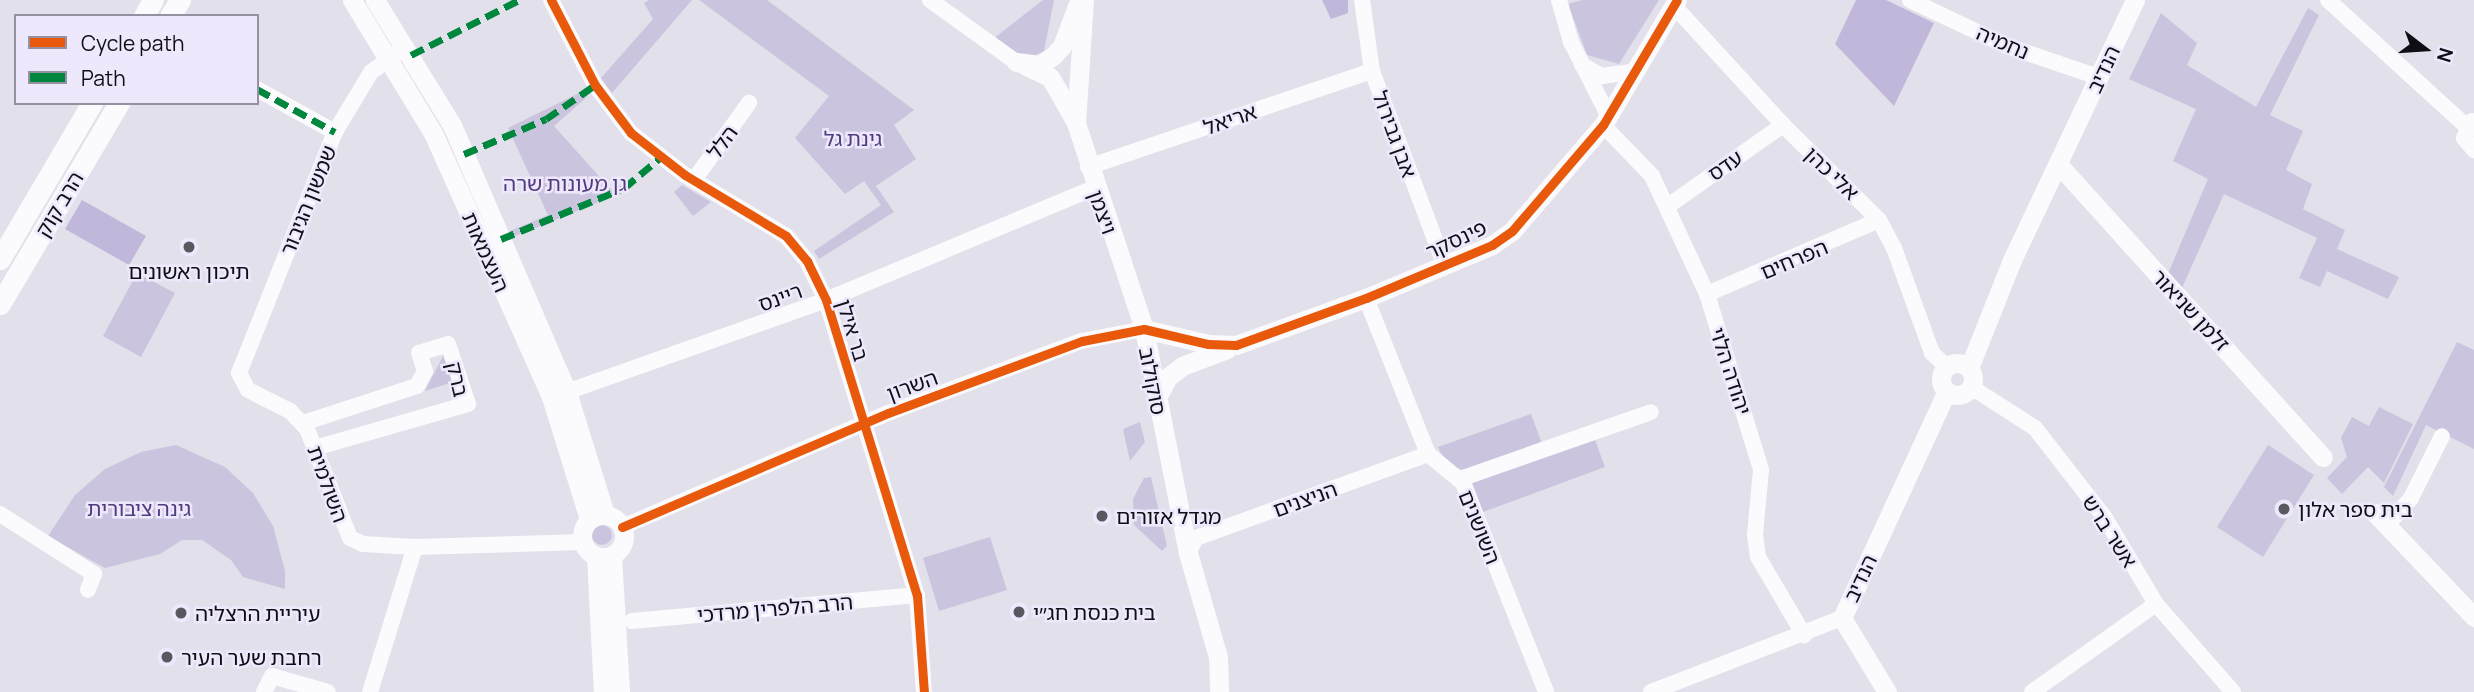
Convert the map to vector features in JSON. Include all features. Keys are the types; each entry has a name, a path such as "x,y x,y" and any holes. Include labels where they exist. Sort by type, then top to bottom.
{"main road":[{"name":"הרב קוק","path":"0,258 91,105"},
{"name":"הרב קוק","path":"0,304 118,105"}],"street":[{"name":"העצמאות","path":"352,0 398,52"},
{"name":"העצמאות","path":"375,0 433,133 559,395 597,517"},
{"name":"בר אילן","path":"551,0 596,85 631,133 694,180 786,236 807,261 826,300 918,595 925,692"},
{"path":"930,0 1016,62"},
{"name":"ויצמן","path":"1016,62 1040,65 1053,57 1062,46 1081,0"},
{"name":"ויצמן","path":"1076,123 1081,0"},
{"name":"אבן גבירול","path":"1362,0 1372,71 1444,264"},
{"name":"יהודה הלוי","path":"1559,0 1605,120 1652,176 1707,294 1761,470 1755,535 1758,558 1804,635"},
{"name":"נחמיה","path":"1910,0 2007,46 2098,78"},
{"name":"הנדיב","path":"1970,378 2012,260 2135,0"},
{"path":"2328,0 2470,123 2464,138 2474,150"},
{"name":"פינסקר","path":"1147,330 1197,343 1236,345 1366,298 1492,245 1512,230 1605,120 1675,3"},
{"name":"אלי כהן","path":"1675,3 1783,125 1879,220 1894,248 1932,354 1947,367"},
{"name":"שמשון הגיבור","path":"239,373 335,132 371,72 398,52"},
{"name":"ויצמן","path":"1016,62 1050,77 1076,123 1094,188 1135,300"},
{"path":"1582,65 1602,76 1632,72"},
{"name":"אריאל","path":"1088,167 1372,71"},
{"path":"259,90 335,132"},
{"name":"הלל","path":"694,180 749,103"},
{"name":"עדס","path":"1668,206 1783,125"},
{"name":"זלמן שניאור","path":"2058,164 2323,457"},
{"name":"ריינס","path":"559,395 826,300 1094,188"},
{"name":"הפרחים","path":"1707,294 1879,220"},
{"path":"1366,298 1428,454"},
{"name":"סוקולוב","path":"1135,300 1147,330 1192,545 1223,644 1225,692"},
{"name":"סוקולוב","path":"1147,330 1218,657 1219,692"},
{"name":"השרון","path":"622,527 863,423 1082,341 1147,330"},
{"name":"ברק","path":"303,423 417,386 425,371 419,354 448,344 468,404 315,448"},
{"path":"1160,392 1168,377 1182,366 1236,345"},
{"path":"1958,363 1970,378 1960,395 1947,391 1941,379 1947,367 1958,363"},
{"name":"השולמית","path":"239,373 248,390 290,411 303,423 350,538 363,544 415,547"},
{"name":"אשר ברש","path":"1970,378 2035,428 2105,518 2156,604 2233,692"},
{"name":"הנדיב","path":"1651,692 1804,635 1842,618 1947,391"},
{"path":"1462,484 1651,412"},
{"path":"2442,436 2411,498 2381,519 2474,617"},
{"name":"השושנים","path":"1428,454 1462,484 1546,692"},
{"name":"הניצנים","path":"1192,545 1428,454"},
{"path":"0,514 94,573 88,590"},
{"path":"370,692 415,547 596,551 621,547 622,527 597,517 582,529 596,551 620,692"},
{"path":"596,551 603,692"},
{"name":"הרב הלפרין מרדכי","path":"632,621 918,595"},
{"path":"2032,692 2156,604"},
{"path":"1842,618 1887,692"},
{"path":"264,692 272,676 328,692"}],"green space":[{"path":"649,0 692,0 612,93 601,78 653,19 644,3"},
{"name":"גינת גל","path":"699,0 767,0 914,110 894,125 916,159 876,186 894,212 819,259 814,251 881,205 864,181 845,194 795,138 829,96"},
{"path":"1043,0 1054,0 1044,51 1027,59 993,39"},
{"path":"1582,0 1659,0 1619,64 1587,55 1568,4"},
{"path":"2308,8 2319,15 2270,115 2303,131 2286,170 2312,184 2303,209 2345,230 2337,249 2399,277 2388,299 2327,271 2320,287 2299,278 2317,238 2224,194 2181,290 2167,276 2208,179 2173,161 2196,109 2129,79 2161,13 2197,43 2187,65 2256,107"},
{"name":"גן מעונות שרה","path":"585,90 588,96 554,126 616,195 513,237 510,231 548,215 508,128"},
{"path":"682,185 711,202 693,216 674,192"},
{"path":"137,273 175,293 141,357 103,336"},
{"path":"2457,342 2474,350 2474,449 2426,425 2393,496 2384,487"},
{"path":"444,354 453,382 425,391"},
{"path":"2379,407 2413,424 2384,483 2368,467 2342,494 2327,478 2347,457 2341,438 2352,417 2369,426"},
{"path":"1531,414 1542,444 1463,470 1447,465 1438,447"},
{"path":"1140,422 1145,442 1130,461 1123,429"},
{"path":"1594,437 1605,467 1483,512 1472,482"},
{"name":"גינה ציבורית","path":"176,445 225,467 253,493 273,526 285,571 285,589 243,577 231,560 202,540 182,540 160,554 105,568 48,536 75,495 105,469 141,452"},
{"path":"2268,445 2314,475 2263,557 2217,527"},
{"path":"1151,477 1167,546 1162,551 1134,525 1133,499 1144,478"},
{"path":"602,525 609,528 612,535 609,542 602,545 595,542 592,535 595,528"},
{"path":"990,537 1007,590 939,611 923,558"}],"shaded area":[{"path":"1322,0 1348,0 1348,13 1331,19"},
{"path":"1856,0 1886,0 1934,23 1894,106 1835,44"},
{"path":"82,200 146,236 129,265 65,229"}],"marked path":[{"path":"411,55 519,0"},
{"path":"464,154 546,119 595,85"},
{"path":"259,90 335,132"},
{"path":"501,239 624,188 660,158"}],"cycle path":[{"path":"551,0 595,85 631,133 685,175 786,236 807,261 826,300 917,595 924,692"},
{"path":"622,527 888,413 1082,341 1144,329 1208,344 1236,345 1366,298 1492,245 1512,231 1603,125 1677,0"}],"place":[{"name":"תיכון ראשונים","path":"189,247"},
{"name":"בית ספר אלון","path":"2284,509"},
{"name":"מגדל אזורים","path":"1102,516"},
{"name":"בית כנסת חג״י","path":"1019,612"},
{"name":"עיריית הרצליה","path":"181,613"},
{"name":"רחבת שער העיר","path":"167,657"}]}
